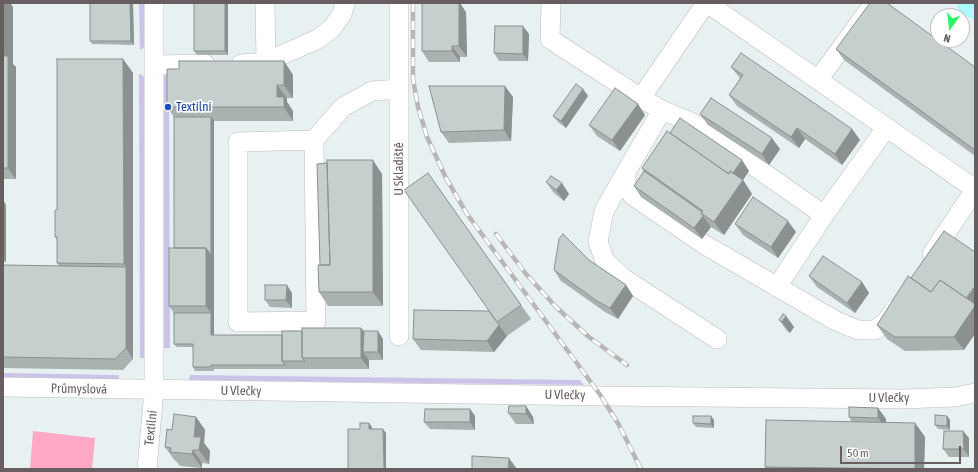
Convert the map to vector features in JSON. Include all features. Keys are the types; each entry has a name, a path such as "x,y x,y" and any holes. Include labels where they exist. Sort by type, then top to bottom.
{"main road":[{"path":"969,3 975,7"}],"street":[{"name":"Textilní","path":"147,469 154,390 154,3"},
{"path":"265,3 266,62"},
{"path":"154,65 247,64 266,62 318,40 332,28 342,14 345,3"},
{"name":"U Skladiště","path":"398,3 399,336"},
{"path":"551,3 550,39 641,98 662,110 691,122 824,215"},
{"path":"641,98 706,3 975,190 922,270"},
{"path":"818,80 874,3"},
{"path":"314,140 238,142 238,322 316,321 314,140 343,107 372,91 399,89"},
{"path":"662,110 604,211 598,242 605,261 624,278 717,339"},
{"path":"776,287 824,215 886,128"},
{"path":"626,172 626,186 633,196 705,245 836,321 858,330 875,330 886,322 904,296"},
{"name":"Průmyslová","path":"3,388 154,390"},
{"name":"U Vlečky","path":"154,390 903,399 955,397 975,393"}],"shaded area":[{"path":"139,3 147,3 145,47 140,50"},
{"path":"169,73 170,348 162,348 162,80 166,74"},
{"path":"139,74 145,78 146,358 140,358"},
{"path":"3,373 119,375 119,379 3,377"},
{"path":"190,375 580,380 584,385 189,380"},
{"path":"33,431 95,438 92,469 30,469"}],"building":[{"path":"4,3 4,54 3,54"},
{"path":"90,3 130,3 131,41 90,41"},
{"path":"194,3 225,3 225,51 194,51"},
{"path":"422,3 459,3 459,46 452,46 452,51 422,51"},
{"path":"870,3 887,3 930,34 930,48 949,48 975,67 975,150 836,49"},
{"path":"495,26 523,26 523,54 494,53"},
{"path":"741,53 852,129 835,154 797,128 791,137 729,95 743,75 731,67"},
{"path":"3,56 8,56 8,168 3,168"},
{"path":"57,59 123,59 124,264 57,263 55,210 57,210"},
{"path":"179,61 284,61 284,85 277,85 277,97 284,97 284,107 167,107 167,69 179,69"},
{"path":"576,84 583,89 561,121 553,116"},
{"path":"429,86 505,86 504,130 441,132"},
{"path":"615,88 638,104 612,140 589,125"},
{"path":"711,98 772,138 762,154 700,114"},
{"path":"174,117 211,117 211,255 206,248 174,248"},
{"path":"680,118 742,160 733,173 730,171 729,174 670,133"},
{"path":"667,131 729,174 730,171 743,180 714,222 701,213 703,211 642,168"},
{"path":"327,160 373,160 373,292 319,292 318,265 330,265"},
{"path":"327,163 330,265 320,265 317,164"},
{"path":"644,171 702,212 701,213 703,216 694,228 634,186"},
{"path":"428,173 521,305 497,322 404,190"},
{"path":"551,176 562,183 556,190 546,182"},
{"path":"753,197 788,221 771,247 735,224"},
{"path":"944,231 975,252 975,286 966,298 940,280 931,292 911,278"},
{"path":"563,234 589,260 626,285 610,308 597,301 554,270 559,239"},
{"path":"169,248 206,248 206,306 169,306"},
{"path":"823,256 862,282 847,303 809,276"},
{"path":"3,265 126,267 126,348 115,359 3,357"},
{"path":"908,276 931,292 940,280 975,304 954,337 895,337 877,325"},
{"path":"265,285 287,285 286,300 265,300"},
{"path":"414,310 489,311 499,325 487,341 413,339"},
{"path":"174,313 211,313 211,335 282,335 282,361 285,365 211,365 211,367 193,367 193,344 174,344"},
{"path":"783,314 786,316 782,322 779,320"},
{"path":"302,328 361,328 361,358 302,358"},
{"path":"282,331 302,331 302,358 305,361 282,361"},
{"path":"364,331 378,331 378,352 363,352"},
{"path":"509,406 526,406 526,414 508,413"},
{"path":"849,407 878,408 878,418 849,417"},
{"path":"425,409 470,409 470,422 424,422"},
{"path":"174,414 196,417 194,437 201,437 199,450 193,450 192,454 170,452 171,448 165,447 167,429 172,430"},
{"path":"935,415 947,416 947,426 935,425"},
{"path":"693,416 711,416 711,424 693,423"},
{"path":"766,420 915,423 915,469 765,467"},
{"path":"360,423 369,423 369,429 383,429 384,469 348,469 348,429 360,429"},
{"path":"944,431 963,431 964,449 943,449"},
{"path":"472,456 509,458 508,469 472,469"}],"railway":[{"path":"413,3 413,79 418,107 427,137 446,178 467,214 601,396 619,425 641,469"},
{"path":"496,234 526,274 557,308 589,337 627,365"}],"place":[{"name":"Textilní","path":"168,107"}]}
